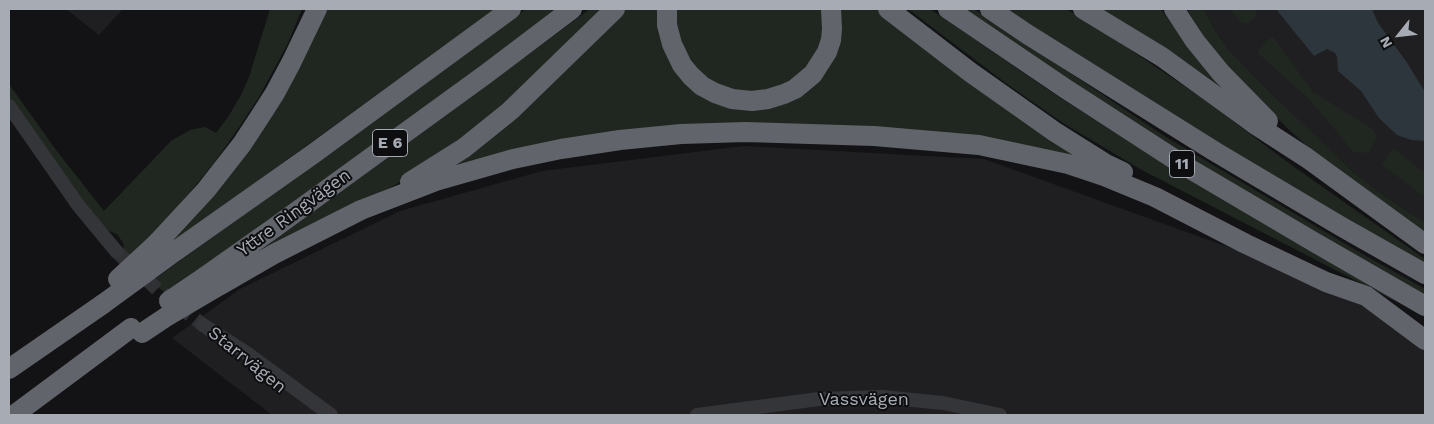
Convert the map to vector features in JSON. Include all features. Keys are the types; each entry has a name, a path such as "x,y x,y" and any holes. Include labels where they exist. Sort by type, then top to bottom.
{"highway":[{"path":"282,80 291,49 309,9"},
{"path":"9,369 32,352 51,333 100,300 185,214 221,172 259,118 282,80 317,9"},
{"name":"Yttre Ringvägen","path":"100,300 177,250 313,154 511,9"},
{"name":"Yttre Ringvägen","path":"214,280 274,228 572,9"},
{"path":"21,410 136,331 166,317 214,280 274,254 361,210 464,148 498,121 547,76 615,9"},
{"path":"667,9 667,25 672,44 682,65 691,76 702,86 715,93 732,99 752,101 784,94 795,89 813,74 827,52 831,40 831,9"},
{"path":"888,9 970,72 1055,132 1106,164 1425,327"},
{"name":"11","path":"948,9 1066,89 1185,166 1425,306"},
{"name":"11","path":"990,9 1214,151 1342,228 1425,274"},
{"path":"1083,9 1162,57 1253,123 1307,158 1425,244"},
{"path":"1174,9 1195,41 1221,73 1248,102 1307,158"},
{"path":"361,210 436,182 513,159 620,140 681,134 746,132 834,134 980,145 1068,164 1155,196 1246,244 1326,282 1366,296 1425,340"}],"street":[{"path":"9,106 78,205 116,251"},
{"name":"Starrvägen","path":"316,415 203,325 248,354 331,415"},
{"name":"Vassvägen","path":"697,415 811,400 883,397 943,403 1000,415"}],"shaded area":[{"path":"66,9 123,9 99,35"},
{"path":"270,9 302,9 288,43 259,97 214,163 151,239 131,258 124,250 123,243 117,234 99,227 9,100 9,84 56,150 104,211 171,141 190,130 205,127 216,133 240,97 249,77"},
{"path":"321,9 495,9 157,254"},
{"path":"526,9 559,9 167,294 151,282"},
{"path":"590,9 607,9 508,107 420,170 234,270 446,115"},
{"path":"622,9 662,9 662,15 716,100 809,84 838,9 880,9 1096,163 743,126 430,178"},
{"path":"674,9 826,9 828,26 817,57 789,85 747,95 706,82 681,51"},
{"path":"908,9 930,9 1103,125 1401,304 1140,169 1063,123 1007,84"},
{"path":"953,9 974,9 1166,137 1425,289 1425,303 1352,262"},
{"path":"1006,9 1066,9 1083,18 1199,96 1293,166 1425,259 1425,268 1215,144"},
{"path":"1096,9 1161,9 1181,37 1233,97"},
{"path":"1187,9 1204,9 1213,27 1228,49 1353,172 1393,202 1425,222 1425,236 1315,153 1287,128 1233,73 1203,35"},
{"path":"1204,9 1425,9 1425,222 1393,202 1353,172 1307,129 1228,49 1213,27"},
{"path":"1230,9 1256,9 1257,14 1249,23 1242,23"},
{"path":"1276,9 1372,9 1378,23 1406,61 1425,92 1425,141 1411,140 1397,135 1379,118 1361,91 1338,71 1335,53 1327,49 1314,56"},
{"path":"1273,37 1313,92 1371,128 1376,135 1376,139 1369,152 1354,152 1308,98 1259,54 1259,50"},
{"path":"743,146 984,159 1328,283 1425,339 1425,415 272,415 172,338 240,289 400,211 542,171"},
{"path":"1393,148 1425,173 1425,197 1382,165"}],"tunnel":[{"path":"116,251 158,290 203,325"}]}
